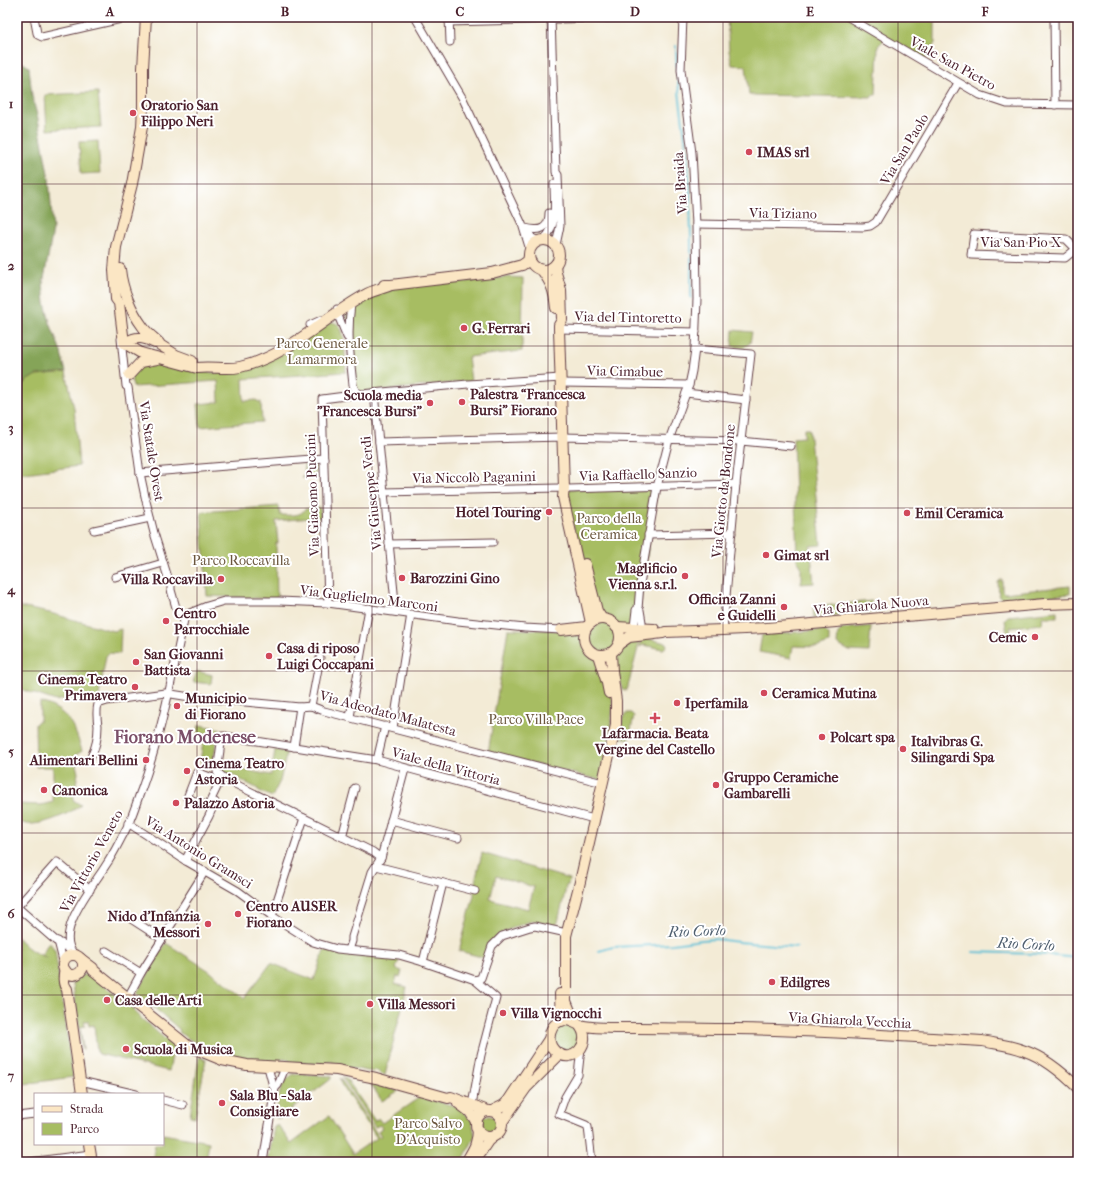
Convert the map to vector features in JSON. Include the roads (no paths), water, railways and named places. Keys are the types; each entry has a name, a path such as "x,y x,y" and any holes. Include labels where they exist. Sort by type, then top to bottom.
{"street":[{"path":"34,17 37,33 42,37 130,17"},
{"name":"Via Statale Ovest","path":"142,17 144,29"},
{"name":"Via Statale Ovest","path":"128,387 130,386 120,267 125,213 142,127 144,29 146,17"},
{"path":"273,354 282,345 350,297 360,291 376,285 390,285 539,268 549,269 558,262 560,253 556,245 548,240 532,238 524,226 463,99 415,17"},
{"path":"450,42 449,19 637,17"},
{"name":"Via Braida","path":"638,628 640,584 657,487 669,440 689,385 695,349 697,283 696,224 692,153 681,70 683,17"},
{"name":"Viale San Pietro","path":"848,17 958,83 993,100 1007,104 1078,105"},
{"path":"1054,17 1055,104"},
{"path":"551,18 556,172 558,175 560,226 556,245"},
{"name":"Via San Paolo","path":"870,226 876,222 958,83"},
{"path":"494,273 522,265 528,260 532,247 546,237 552,228 554,175 556,172"},
{"path":"524,226 532,230 538,230 547,224 549,219 549,189 554,185"},
{"name":"Via Statale Ovest","path":"125,213 123,214 116,247 114,270 126,386 128,387 140,473 150,518 177,611 184,615"},
{"name":"Via Tiziano","path":"696,224 870,226"},
{"path":"524,226 530,253 530,260 539,268 552,285 555,296 556,320 559,327 564,488 563,497 589,625 584,635 585,644 593,653 598,655 611,653 619,644 619,632 616,627 610,621 602,619 589,625 561,630"},
{"name":"Via San Pio X","path":"974,234 1066,239 1077,249 1065,258 971,255 974,234"},
{"path":"555,265 561,290 562,320 559,327"},
{"path":"121,281 133,310 144,329 160,343 160,345"},
{"path":"310,325 351,304 366,294 390,285"},
{"path":"126,343 141,353 198,368 218,369 239,367 258,361 285,348 339,310 360,291"},
{"name":"Via Statale Ovest","path":"116,299 119,303 126,343 125,352 123,355"},
{"path":"351,304 348,341 353,385 356,392 361,394 374,393"},
{"path":"339,310 349,321"},
{"path":"339,310 348,341"},
{"name":"Via del Tintoretto","path":"559,327 696,332"},
{"path":"126,343 137,338 146,338 176,355 199,364 204,368"},
{"name":"Via Giotto da Bondone","path":"695,349 751,354 736,484 723,630"},
{"path":"129,375 141,362 160,359"},
{"name":"Via Cimabue","path":"374,393 561,380 689,385"},
{"name":"Via Giacomo Puccini","path":"328,603 322,399 353,395 356,392"},
{"name":"Via Giuseppe Verdi","path":"374,393 396,612"},
{"path":"686,393 746,400"},
{"path":"379,442 562,437 741,441 791,446"},
{"path":"140,473 324,458"},
{"name":"Via Raffaello Sanzio","path":"564,488 736,484"},
{"path":"564,488 569,496 577,534 597,611 602,619"},
{"name":"Via Niccolò Paganini","path":"384,492 564,488"},
{"name":"Via Statale Ovest","path":"94,530 150,518"},
{"path":"648,535 732,534"},
{"path":"389,544 493,542"},
{"path":"115,577 163,563"},
{"name":"Via Statale Ovest","path":"171,587 174,589 184,615"},
{"name":"Via Guglielmo Marconi","path":"184,615 224,601 279,601 328,603 458,622 561,630"},
{"name":"Via Ghiarola Nuova","path":"619,644 629,637 666,632 766,628 1078,602"},
{"path":"350,717 369,608"},
{"path":"393,728 411,614"},
{"name":"Via Vittorio Veneto","path":"77,958 68,931 72,918 108,863 129,823 151,763 167,693 174,670 184,615"},
{"name":"Via Ghiarola Nuova","path":"616,627 662,629 666,632"},
{"path":"561,630 576,634 584,639"},
{"path":"592,1162 588,1127 559,1114 565,1097 577,1078 583,1044 583,1031 570,1011 566,1001 566,936 583,872 616,725 616,701 611,653"},
{"path":"561,1021 560,986 562,932 599,782 609,732 610,708 607,683 598,655"},
{"path":"311,706 320,658"},
{"name":"Via Adeodato Malatesta","path":"91,757 94,752 98,728 98,704 107,701 167,693 190,697 300,707 311,706 599,782"},
{"path":"294,747 300,707"},
{"path":"377,760 385,726"},
{"name":"Viale della Vittoria","path":"225,779 217,772 222,736 377,760 405,769 590,818"},
{"path":"349,950 372,872 381,858 405,769"},
{"path":"197,772 212,777 218,780 219,783 208,806 187,798 197,772"},
{"path":"186,861 186,857 209,816 225,779 373,852 381,858"},
{"path":"342,837 355,788"},
{"path":"272,916 304,818"},
{"path":"391,820 458,838"},
{"name":"Via Antonio Gramsci","path":"129,823 186,861 238,891 272,916 313,942 337,949 399,955 475,980 496,998 480,1059 472,1105"},
{"path":"67,969 79,972 77,958 17,907 57,862 90,890"},
{"path":"376,866 475,891"},
{"path":"128,997 141,973 205,871"},
{"path":"423,962 443,883"},
{"path":"131,919 162,939"},
{"path":"475,980 481,978 492,946 502,936 534,926 562,932"},
{"path":"58,941 67,969"},
{"path":"106,951 141,973"},
{"path":"82,1093 68,988 65,986 64,973 67,969 67,957 72,955 93,968 93,970 188,1046 222,1060 268,1067 332,1069 357,1074 448,1098 449,1100 460,1104 470,1112 480,1132 485,1136 495,1135"},
{"path":"466,1162 476,1145 478,1138 477,1126 480,1116 484,1112 504,1105 508,1101 549,1039 552,1028 555,1024 561,1021 570,1020 578,1024"},
{"name":"Via Ghiarola Vecchia","path":"578,1024 607,1028 772,1029 982,1041 1007,1045 1043,1059 1062,1073 1078,1088"},
{"name":"Via Ghiarola Vecchia","path":"583,1044 607,1028"},
{"path":"549,1039 552,1048 565,1056 575,1054 583,1044"},
{"path":"474,1162 488,1141 500,1130 502,1122 526,1088 560,1054"},
{"path":"571,1055 579,1069"},
{"path":"268,1067 273,1086 275,1088"},
{"path":"263,1162 275,1088 278,1085 285,1068"},
{"path":"81,1082 132,1093"},
{"path":"448,1098 451,1096 490,1111 499,1115 502,1122"},
{"path":"164,1100 183,1105"},
{"path":"17,1116 34,1114"},
{"path":"29,1162 91,1153"}],"waterway":[{"path":"676,46 677,77 687,152 689,183 691,298"},
{"name":"Rio Corlo","path":"599,951 613,947 672,944 715,939 797,947"},
{"name":"Rio Corlo","path":"973,952 1036,954 1078,958"}],"place":[{"name":"Oratorio San Filippo Neri","path":"133,113"},
{"name":"IMAS srl","path":"749,152"},
{"name":"G. Ferrari","path":"464,328"},
{"name":"Palestra “Francesca Bursi” Fiorano","path":"462,402"},
{"name":"Scuola media \"Francesca Bursi\"","path":"430,403"},
{"name":"Hotel Touring","path":"549,512"},
{"name":"Emil Ceramica","path":"907,513"},
{"name":"Gimat srl","path":"766,555"},
{"name":"Maglificio Vienna s.r.l.","path":"685,576"},
{"name":"Barozzini Gino","path":"402,578"},
{"name":"Villa Roccavilla","path":"221,579"},
{"name":"Officina Zanni e Guidelli","path":"784,607"},
{"name":"Centro Parrocchiale","path":"166,621"},
{"name":"Cemic","path":"1035,637"},
{"name":"Casa di riposo Luigi Coccapani","path":"269,656"},
{"name":"San Giovanni Battista","path":"136,662"},
{"name":"Cinema Teatro Primavera","path":"135,687"},
{"name":"Ceramica Mutina","path":"764,693"},
{"name":"Iperfamila","path":"677,703"},
{"name":"Municipio di Fiorano","path":"177,706"},
{"name":"Lafarmacia. Beata Vergine del Castello","path":"655,718"},
{"name":"Polcart spa","path":"822,737"},
{"name":"Italvibras G. Silingardi Spa","path":"903,749"},
{"name":"Alimentari Bellini","path":"146,760"},
{"name":"Cinema Teatro Astoria","path":"187,771"},
{"name":"Gruppo Ceramiche Gambarelli","path":"716,785"},
{"name":"Canonica","path":"44,790"},
{"name":"Palazzo Astoria","path":"176,803"},
{"name":"Centro AUSER Fiorano","path":"238,914"},
{"name":"Nido d’Infanzia Messori","path":"208,924"},
{"name":"Edilgres","path":"772,982"},
{"name":"Casa delle Arti","path":"107,1000"},
{"name":"Villa Messori","path":"370,1004"},
{"name":"Villa Vignocchi","path":"503,1013"},
{"name":"Scuola di Musica","path":"126,1049"},
{"name":"Sala Blu - Sala Consigliare","path":"222,1103"}],"district":[{"name":"Fiorano Modenese","path":"185,737"}],"park label":[{"name":"Parco Generale Lamarmora","path":"322,352"},
{"name":"Parco della Ceramica","path":"609,526"},
{"name":"Parco Roccavilla","path":"241,560"},
{"name":"Parco Villa Pace","path":"536,719"},
{"name":"Parco Salvo D’Acquisto","path":"428,1132"}]}
